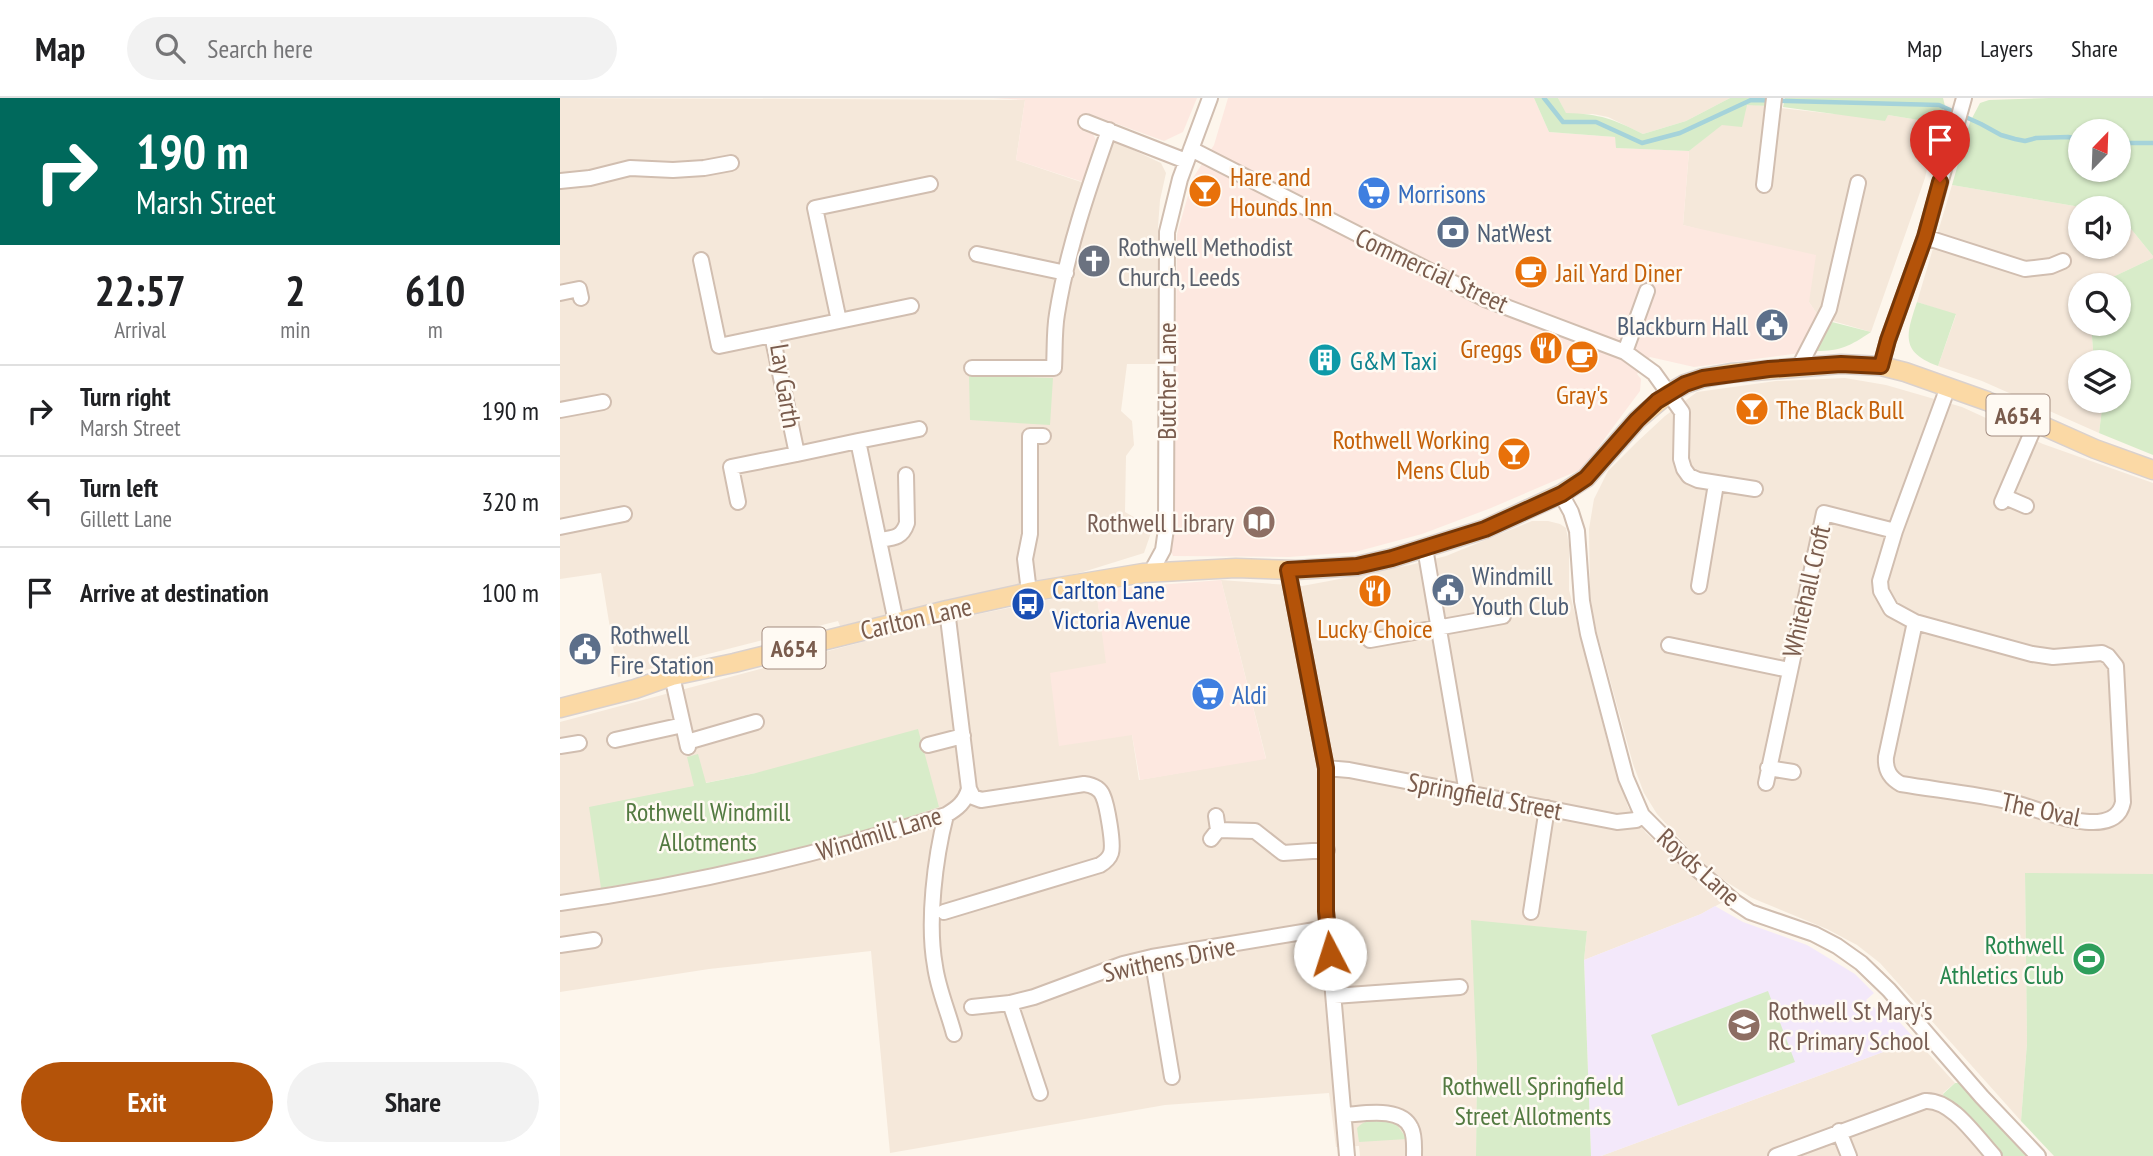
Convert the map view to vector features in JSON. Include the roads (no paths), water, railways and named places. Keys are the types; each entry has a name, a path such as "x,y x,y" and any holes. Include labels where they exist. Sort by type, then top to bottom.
{"main road":[{"name":"A654","path":"1288,570 1357,566 1485,529 1562,494 1586,478 1637,420 1669,393 1685,384 1703,378 1799,366 1881,366 1948,387 2095,449 2153,470"},
{"name":"Carlton Lane","path":"560,708 635,690 672,676 1029,592 1151,572 1236,568 1288,570"}],"street":[{"name":"Butcher Lane","path":"1151,572 1163,550 1166,528 1167,232 1188,155 1210,98"},
{"path":"1881,366 1925,237 1963,101"},
{"path":"1764,185 1774,102"},
{"name":"Commercial Street","path":"1086,122 1188,155 1485,299 1625,352 1654,373 1682,412 1681,459 1684,469 1689,476 1716,484"},
{"path":"972,368 1054,368 1057,315 1066,273 1079,219 1109,131"},
{"path":"560,181 590,178 630,168 724,168"},
{"path":"1799,366 1829,309 1858,183"},
{"path":"839,321 815,208 930,184"},
{"path":"1925,237 2025,269 2051,266 2064,261"},
{"path":"977,254 1066,273"},
{"path":"701,260 719,346 772,335"},
{"path":"560,293 579,289 581,298"},
{"path":"1625,352 1647,291"},
{"name":"Lay Garth","path":"911,306 772,335 797,454 919,429"},
{"name":"The Oval","path":"1915,621 1886,757 1887,770 1895,781 2012,802 2068,820 2110,819 2119,813 2123,802 2116,666 2108,656 2096,652 2053,656 2032,654 1915,621 1891,608 1881,591 1880,581 1895,531 1948,387"},
{"path":"560,410 603,402"},
{"path":"2026,506 2003,500 2036,423"},
{"path":"1029,592 1025,559 1030,534 1030,436 1043,436"},
{"path":"858,441 896,622"},
{"path":"738,502 731,467 797,454"},
{"path":"879,540 897,538 907,523 906,472"},
{"path":"1699,586 1716,484 1755,489"},
{"name":"Royds Lane","path":"1562,494 1577,531 1582,601 1588,634 1626,778 1642,815 1691,864 1735,902 1750,912 1814,934 1837,946 1861,964 1889,990 1982,1097 2038,1156"},
{"name":"Whitehall Croft","path":"1793,772 1767,776 1826,505 1895,531"},
{"path":"560,527 624,514"},
{"path":"1425,548 1467,793"},
{"path":"1288,570 1326,768 1327,928 1347,1156"},
{"name":"Windmill Lane","path":"560,903 676,885 737,872 946,815 963,803 969,789 947,610"},
{"path":"1370,640 1503,616"},
{"name":"Whitehall Croft","path":"1669,645 1788,670"},
{"path":"672,676 687,744 756,722"},
{"path":"615,740 683,725"},
{"path":"928,745 962,736"},
{"path":"560,746 579,743"},
{"name":"Springfield Street","path":"1326,768 1349,770 1617,822 1636,820 1642,815"},
{"path":"944,912 960,899 1106,862 1111,854 1112,844 1103,795 1092,786 1084,784 981,800 973,797 969,789"},
{"path":"1073,786 1074,803"},
{"path":"1531,912 1547,808"},
{"path":"946,815 937,856 933,940 934,965 954,1034"},
{"path":"1215,828 1255,831 1283,853 1327,849"},
{"name":"Swithens Drive","path":"972,1007 1010,1003 1034,997 1124,964 1152,957 1327,928"},
{"path":"560,945 594,940"},
{"path":"1152,957 1172,1077"},
{"path":"1334,996 1460,987"},
{"path":"1010,1003 1040,1093"},
{"path":"1776,1156 1839,1131 1932,1100 1949,1107 1994,1156"},
{"path":"1344,1115 1388,1114 1402,1117 1411,1128 1414,1156"},
{"path":"1839,1131 1849,1156"}],"waterway":[{"path":"1544,98 1563,122 1596,122 1642,143 1680,133 1751,100 1939,105 2015,139 2025,141 2068,137"},
{"path":"2132,143 2153,143"}],"place":[{"name":"Hare and Hounds Inn","path":"1205,191"},
{"name":"Morrisons","path":"1374,193"},
{"name":"NatWest","path":"1453,232"},
{"name":"Rothwell Methodist Church, Leeds","path":"1094,261"},
{"name":"Jail Yard Diner","path":"1531,272"},
{"name":"Blackburn Hall","path":"1772,325"},
{"name":"Greggs","path":"1546,348"},
{"name":"Gray's","path":"1582,357"},
{"name":"G&M Taxi","path":"1325,360"},
{"name":"The Black Bull","path":"1752,409"},
{"name":"Rothwell Working Mens Club","path":"1514,454"},
{"name":"Rothwell Library","path":"1259,522"},
{"name":"Windmill Youth Club","path":"1448,590"},
{"name":"Lucky Choice","path":"1375,591"},
{"name":"Carlton Lane Victoria Avenue","path":"1028,604"},
{"name":"Rothwell Fire Station","path":"585,649"},
{"name":"Aldi","path":"1208,694"},
{"name":"Rothwell Athletics Club","path":"2089,959"},
{"name":"Rothwell St Mary's RC Primary School","path":"1744,1025"}],"park label":[{"name":"Rothwell Windmill Allotments","path":"708,826"},
{"name":"Rothwell Springfield Street Allotments","path":"1533,1100"}]}
